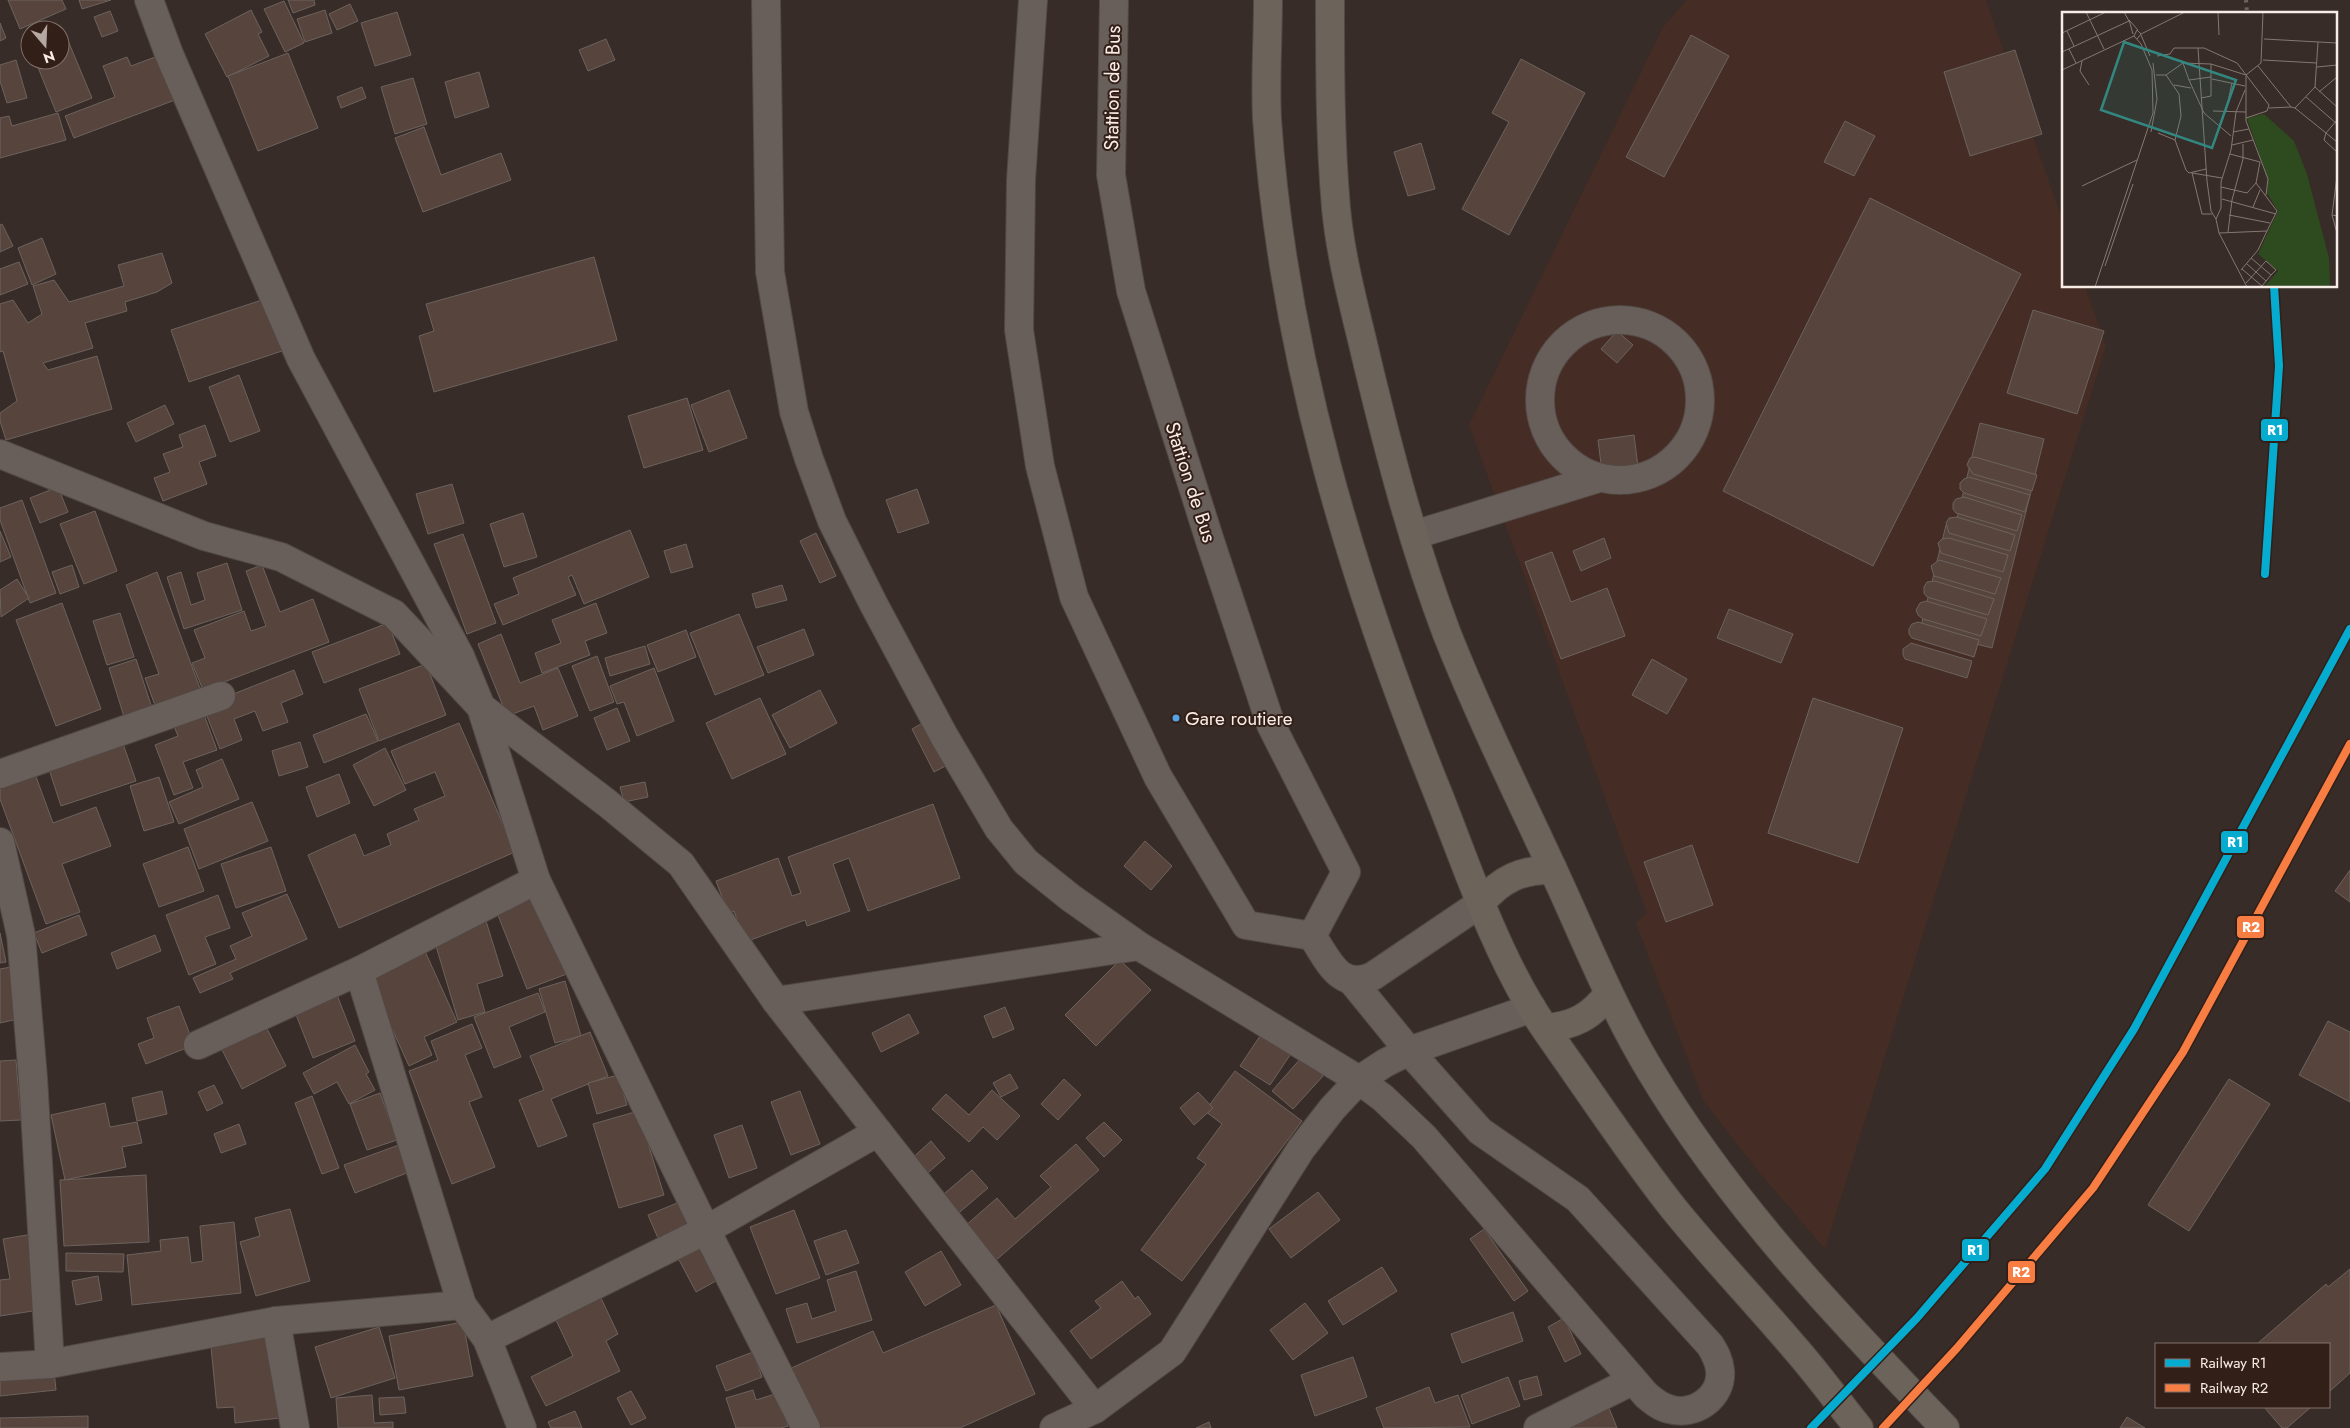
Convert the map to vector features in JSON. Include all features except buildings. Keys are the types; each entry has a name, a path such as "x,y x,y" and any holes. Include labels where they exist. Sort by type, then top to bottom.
{"main road":[{"path":"1268,0 1267,116 1276,206 1306,376 1328,471 1386,656 1418,745 1496,940 1538,1018 1619,1135 1675,1210 1798,1350 1859,1428"},
{"path":"1330,0 1330,120 1336,211 1345,268 1390,452 1414,536 1446,629 1478,710 1553,870 1608,994 1650,1072 1713,1162 1782,1252 1856,1336 1946,1428"},
{"path":"1481,903 1505,879 1536,869 1553,870"},
{"path":"1538,1018 1575,1023 1588,1016 1608,994"}],"street":[{"path":"149,0 168,54 301,359 460,656 481,707 536,880 706,1230 806,1428"},
{"path":"766,0 770,272 794,412 832,521 872,603 944,736 999,829 1026,862 1070,898 1139,946 1359,1080 1383,1098 1424,1137 1632,1381 1656,1403 1669,1410 1684,1412 1698,1407 1710,1399 1718,1386 1720,1372 1718,1358 1710,1345 1591,1211 1566,1189 1480,1131 1409,1051 1352,981"},
{"path":"1033,0 1021,180 1019,330 1040,466 1074,597 1158,777 1246,925 1312,936 1340,977 1352,981 1363,980 1373,976 1481,903"},
{"name":"Stattion de Bus","path":"1114,0 1111,175 1131,291 1271,726 1346,872 1312,936"},
{"path":"1414,536 1599,478 1625,481 1651,474 1674,460 1691,440 1700,415 1700,388 1692,363 1676,341 1654,326 1628,320 1601,321 1577,332 1557,350 1544,373 1539,399 1540,408 1543,425 1555,449 1575,467 1599,478"},
{"path":"0,454 204,536 281,557 394,614 481,707 607,803 681,864 776,1001 1095,1409"},
{"path":"0,774 221,696"},
{"path":"0,842 21,935 33,1078 50,1364"},
{"path":"198,1046 359,971 536,880"},
{"path":"776,1001 1139,946"},
{"path":"359,971 462,1305 487,1339 522,1428"},
{"path":"1054,1428 1095,1409 1172,1352 1301,1149 1332,1109 1359,1080 1384,1063 1409,1051 1538,1018"},
{"path":"487,1339 706,1230 878,1132"},
{"path":"0,1367 50,1364 276,1321 462,1305"},
{"path":"276,1321 295,1428"},
{"path":"1538,1428 1632,1381"}],"shaded area":[{"path":"1687,0 1986,0 2062,219 2062,288 2086,288 2106,346 1825,1249 1758,1171 1703,1100 1636,923 1647,913 1469,425 1663,27"}],"railway":[{"path":"2246,0 2247,12"},
{"path":"2265,574 2279,366 2274,288"},
{"path":"1883,1428 1957,1348 2093,1188 2183,1052 2350,744"}],"rail line":[{"name":"R1","path":"2265,574 2279,366 2274,288"},
{"name":"R1","path":"1811,1428 1917,1318 2045,1169 2134,1029 2350,629"},
{"name":"R2","path":"1883,1428 1957,1348 2093,1188 2183,1052 2350,744"}],"place":[{"name":"Gare routiere","path":"1176,718"}]}
